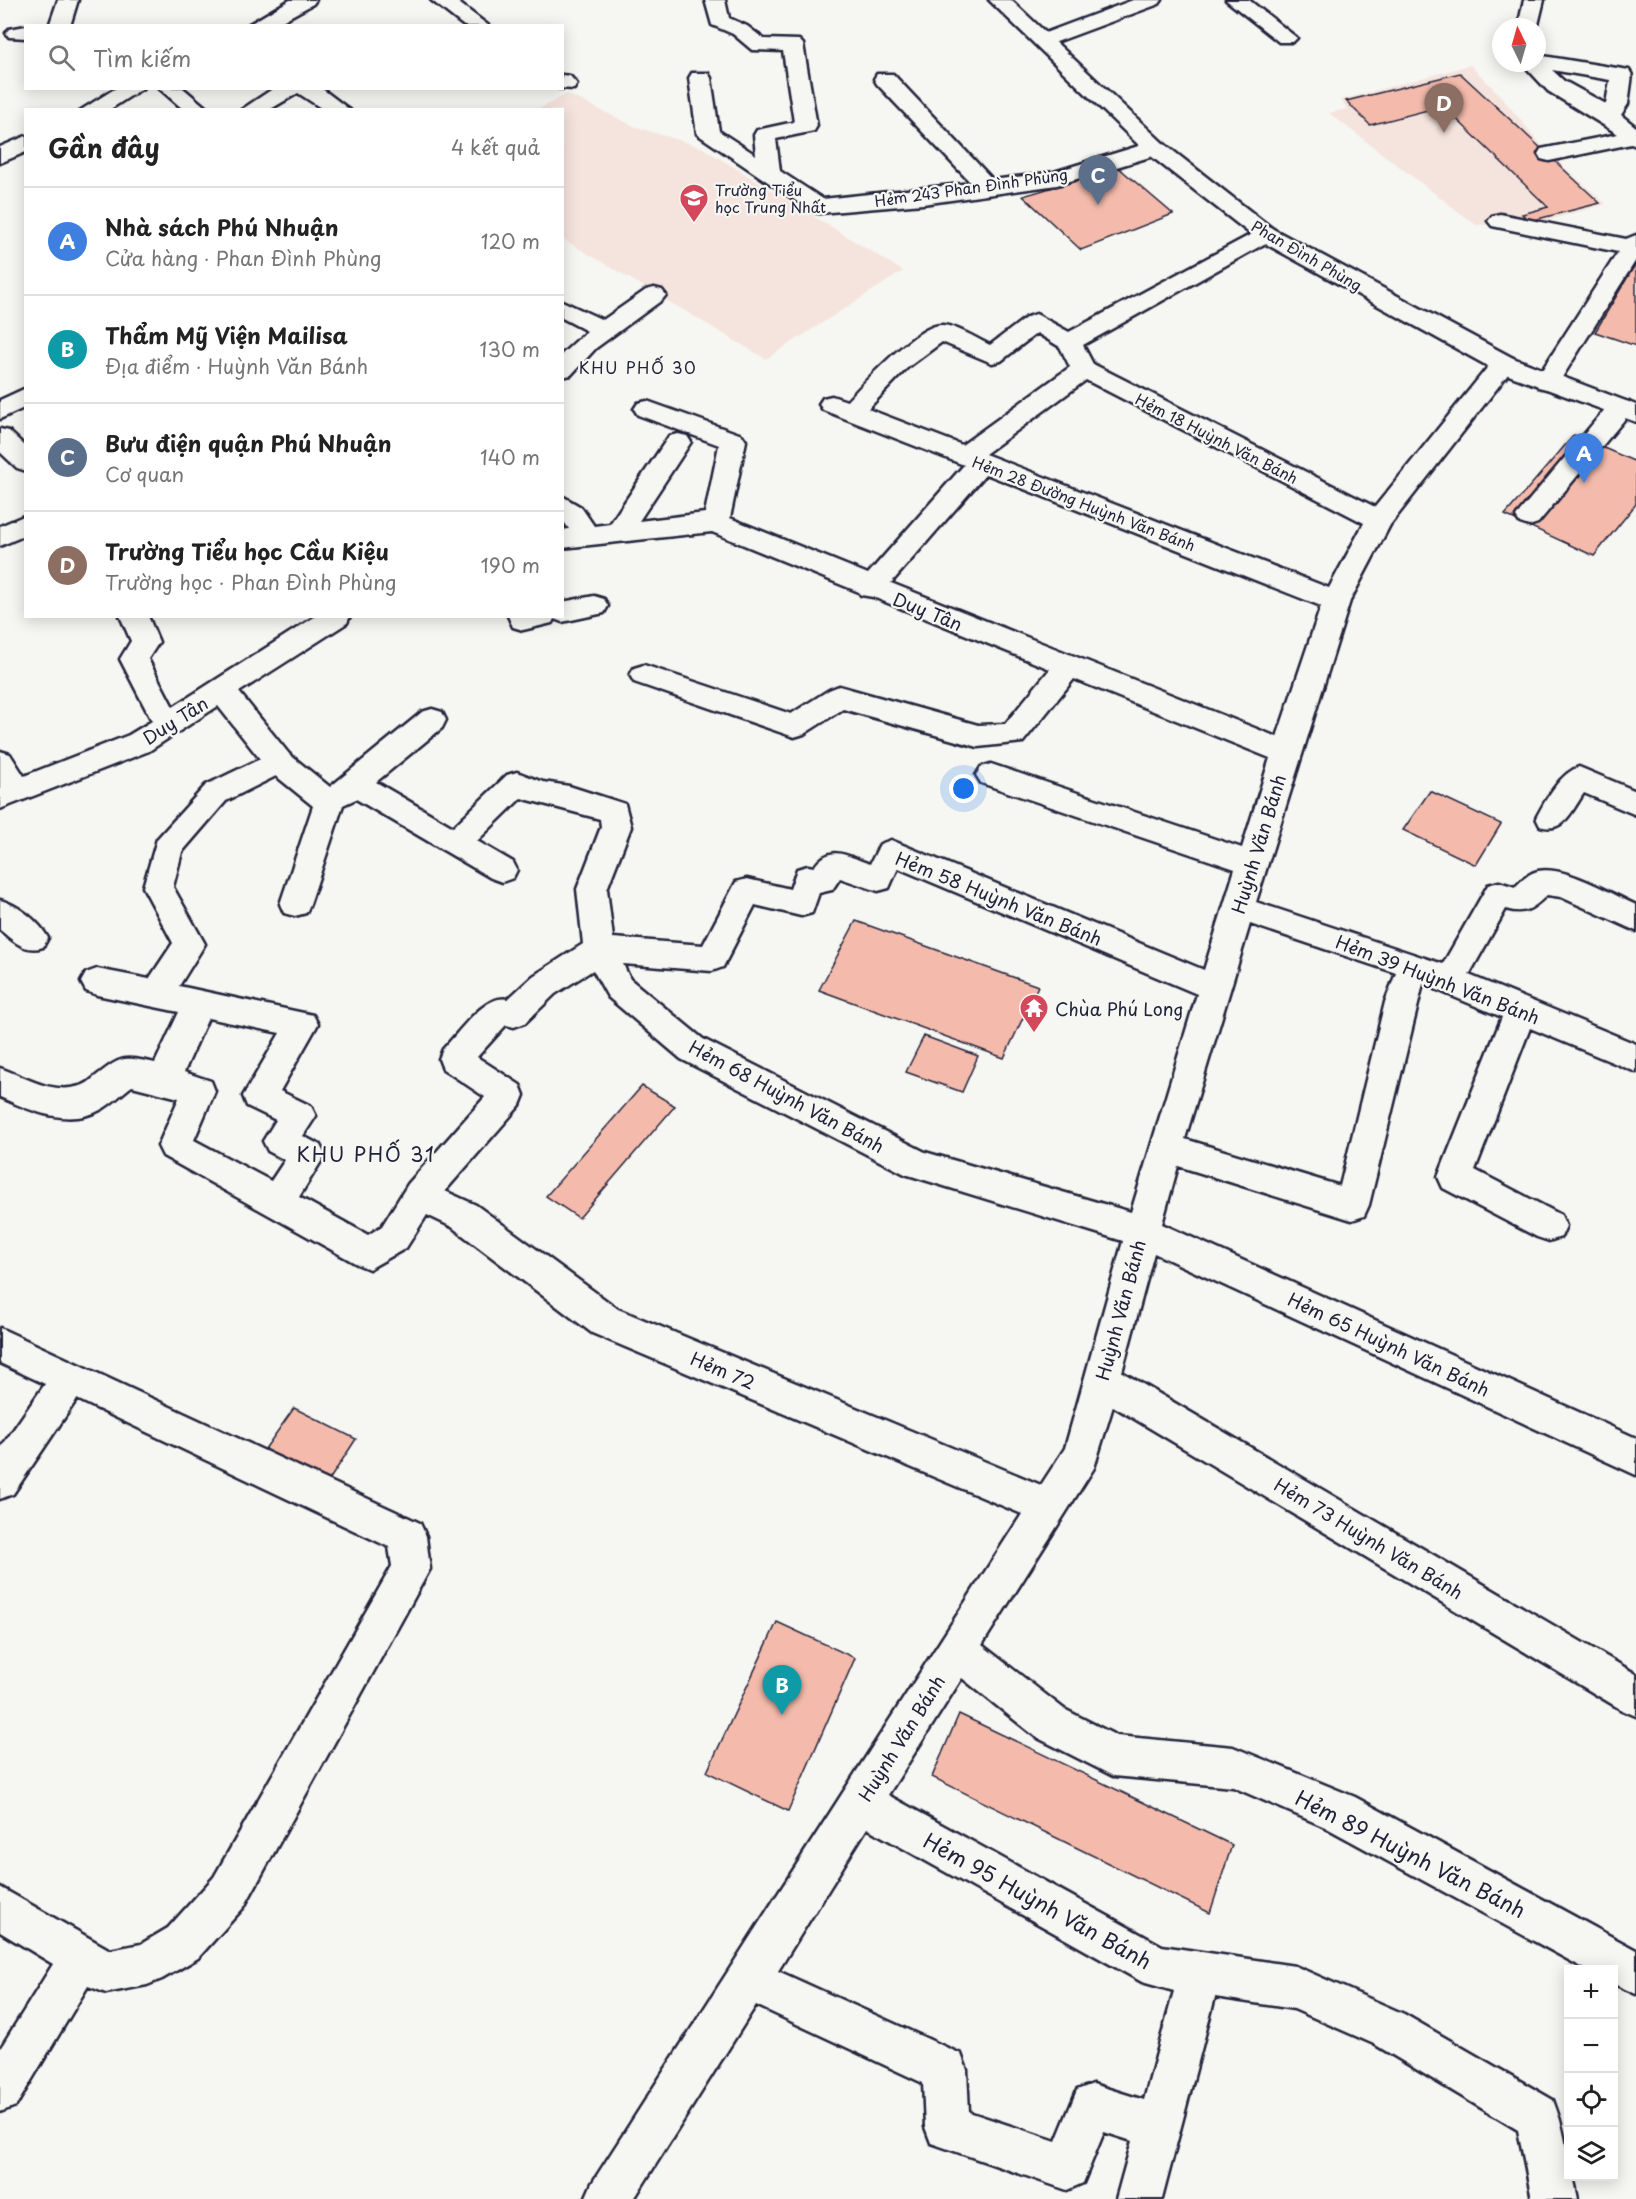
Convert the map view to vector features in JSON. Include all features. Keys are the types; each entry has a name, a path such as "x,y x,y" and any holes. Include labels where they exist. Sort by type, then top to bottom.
{"street":[{"path":"60,24 68,0"},
{"path":"260,24 306,0"},
{"path":"441,0 474,24"},
{"path":"715,0 719,21 740,30 759,46 792,44 806,126 765,135 769,174"},
{"name":"Phan Đình Phùng","path":"999,0 1044,40 1155,148 1265,234 1504,364 1628,411"},
{"path":"1044,40 1152,0"},
{"path":"1236,0 1286,38"},
{"path":"1529,18 1534,0"},
{"path":"1546,64 1621,75 1621,109 1635,138 1549,154"},
{"path":"1544,72 1556,86 1621,109"},
{"path":"700,78 708,134 769,174"},
{"path":"885,79 988,188"},
{"path":"96,108 129,90"},
{"path":"172,90 195,108"},
{"path":"256,108 287,90"},
{"path":"309,90 336,108"},
{"path":"0,156 24,144"},
{"name":"Hẻm 243 Phan Đình Phùng","path":"769,174 819,206 923,197 1057,178 1155,148"},
{"path":"1500,221 1635,246 1547,381"},
{"path":"871,588 973,460 1084,369 1069,342 1265,234"},
{"path":"564,367 587,343 654,296"},
{"path":"564,309 606,331"},
{"name":"Hẻm 28 Đường Huỳnh Văn Bánh","path":"1069,342 1036,322 992,355 940,332 898,362 842,408 1336,601"},
{"name":"Huỳnh Văn Bánh","path":"608,2199 1081,1455 1166,1148 1286,753 1336,601 1379,520 1504,364"},
{"name":"Hẻm 18 Huỳnh Văn Bánh","path":"1084,369 1379,520"},
{"path":"0,411 24,397"},
{"path":"647,409 733,441 716,524"},
{"path":"1529,518 1628,411"},
{"path":"0,437 24,460"},
{"path":"619,531 678,442"},
{"path":"564,507 572,513 575,537"},
{"name":"Duy Tân","path":"575,537 705,522 716,524 1286,753"},
{"path":"0,537 24,525"},
{"path":"564,612 594,606"},
{"path":"135,618 145,642 134,659 168,724"},
{"name":"Duy Tân","path":"9,794 139,743 222,691 319,621"},
{"path":"644,675 794,726 839,698 978,736 1013,734 1068,667"},
{"path":"222,691 279,762 329,803"},
{"path":"295,904 329,803 356,785 432,720"},
{"path":"0,762 9,794"},
{"path":"157,993 189,944 158,887 168,847 216,794 279,762"},
{"path":"991,775 1252,863"},
{"path":"1551,818 1579,778 1636,804"},
{"name":"Hẻm 68 Huỳnh Văn Bánh","path":"457,841 517,783 538,793 569,797 614,812 616,827 592,889 599,950 619,988 692,1049 917,1164 1142,1231"},
{"path":"356,785 457,841 502,870"},
{"name":"Hẻm 58 Huỳnh Văn Bánh","path":"599,950 712,958 747,891 801,904 808,878 821,881 833,864 878,879 891,852 1215,988"},
{"path":"1450,980 1499,894 1520,902 1541,882 1558,884 1636,919"},
{"name":"Hẻm 39 Huỳnh Văn Bánh","path":"1238,908 1414,966 1636,1058"},
{"path":"0,912 32,938"},
{"path":"0,1082 42,1101 71,1102 90,1099 127,1071 164,1079 199,1091 175,1146 369,1253 394,1237 420,1195 508,1095 455,1059 500,1010 514,1014 544,985 599,950"},
{"path":"1166,1148 1352,1205 1401,1002 1414,966"},
{"path":"97,982 302,1024 260,1096 298,1116 280,1141 308,1155 275,1203"},
{"path":"164,1079 199,1002"},
{"path":"1521,1009 1455,1177 1549,1226"},
{"name":"Hẻm 72","path":"420,1195 464,1216 605,1321 1048,1506"},
{"name":"Hẻm 65 Huỳnh Văn Bánh","path":"1142,1231 1636,1457"},
{"path":"0,1344 407,1536 411,1569 229,1892 183,1943 147,1964 106,1972 0,1908"},
{"path":"0,1481 71,1378"},
{"name":"Hẻm 73 Huỳnh Văn Bánh","path":"1101,1379 1636,1696"},
{"name":"Hẻm 89 Huỳnh Văn Bánh","path":"957,1650 1050,1723 1113,1756 1233,1767 1307,1797 1340,1812 1636,1973"},
{"name":"Hẻm 95 Huỳnh Văn Bánh","path":"861,1802 1157,1967 1295,1988 1389,2029 1537,2116 1555,2199"},
{"path":"0,2090 81,1958"},
{"path":"1139,2199 1200,1974"},
{"path":"747,1979 945,2070 947,2127 1067,2167 1093,2106 1158,2127"}],"shaded area":[{"path":"1470,65 1497,92 1549,154 1606,204 1538,223 1476,225 1329,113 1347,109 1341,100"},
{"name":"Trường Tiểu học Trung Nhất","path":"567,94 636,127 701,147 903,271 766,359 564,240 564,108 541,108"}],"building":[{"path":"1460,73 1600,203 1530,221 1522,214 1548,207 1443,106 1370,125 1346,101"},
{"path":"1119,168 1173,214 1081,250 1023,196"},
{"path":"1636,263 1636,346 1595,332"},
{"path":"1574,435 1636,462 1636,504 1594,556 1505,515"},
{"path":"1430,791 1501,824 1476,865 1403,830"},
{"path":"856,921 1038,986 1004,1058 819,990"},
{"path":"924,1036 978,1056 962,1092 906,1072"},
{"path":"642,1086 675,1106 579,1218 546,1196"},
{"path":"294,1408 356,1439 324,1488 260,1456"},
{"path":"777,1622 855,1658 788,1811 707,1772"},
{"path":"959,1714 1232,1845 1210,1913 932,1777"}],"place":[{"name":"Trường Tiểu học Cầu Kiệu","path":"1444,133"},
{"name":"Bưu điện quận Phú Nhuận","path":"1098,205"},
{"name":"Trường Tiểu học Trung Nhất","path":"694,224"},
{"name":"Nhà sách Phú Nhuận","path":"1584,483"},
{"name":"Chùa Phú Long","path":"1034,1034"},
{"name":"Thẩm Mỹ Viện Mailisa","path":"782,1715"}],"district":[{"name":"KHU PHỐ 30","path":"638,367"},
{"name":"KHU PHỐ 31","path":"366,1154"}]}
